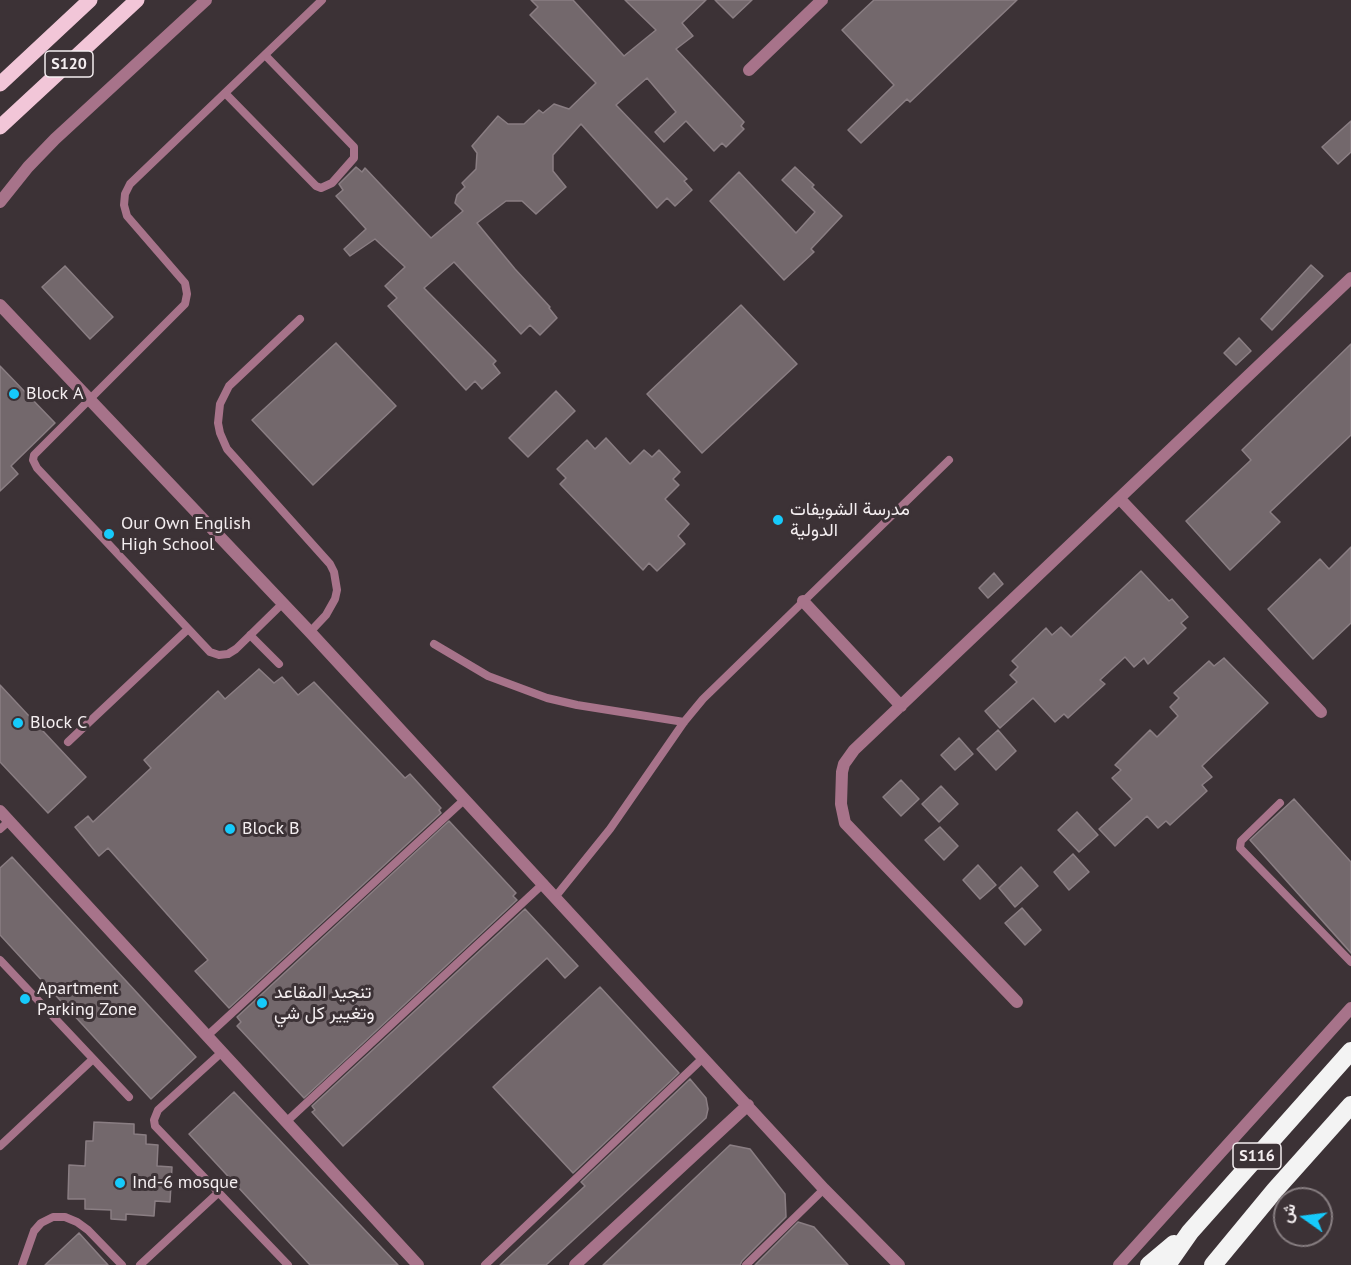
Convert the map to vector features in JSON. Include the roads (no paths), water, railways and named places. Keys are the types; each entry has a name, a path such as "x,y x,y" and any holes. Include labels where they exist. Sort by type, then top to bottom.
{"highway":[{"name":"S116","path":"1167,1265 1190,1232 1351,1052"},
{"name":"S116","path":"1213,1265 1351,1105"},
{"path":"1149,1265 1190,1232"}],"main road":[{"name":"S120","path":"0,127 137,0"},
{"name":"S120","path":"0,84 86,2"}],"street":[{"path":"0,202 28,167 55,139 206,0"},
{"path":"749,70 822,0"},
{"path":"1017,1002 845,823 841,804 844,764 854,750 1351,278"},
{"path":"0,304 310,632 556,896 703,1058 898,1265"},
{"path":"1120,499 1321,712"},
{"path":"803,601 901,706"},
{"path":"3,820 222,1052 418,1265"},
{"path":"1119,1265 1351,1008"},
{"path":"575,1265 747,1105"}],"lane":[{"path":"282,604 228,654 219,655 210,652 34,465 34,455 185,304 187,294 185,283 127,216 124,205 125,194 130,184 322,0"},
{"path":"225,93 316,186 321,188 332,183 354,158 354,147 265,55"},
{"path":"300,319 229,386 220,404 218,423 227,449 330,564 334,572 337,590 335,599 326,615 310,632"},
{"path":"556,896 610,829 684,722 726,676 949,460"},
{"path":"68,742 188,629"},
{"path":"250,635 279,664"},
{"path":"434,644 488,676 547,698 684,722"},
{"path":"207,1036 465,799"},
{"path":"1280,803 1241,841 1240,848 1351,962"},
{"path":"286,1122 544,883"},
{"path":"0,960 129,1097"},
{"path":"222,1052 158,1110 154,1120 159,1130 288,1265"},
{"path":"485,1265 703,1058"},
{"path":"0,1146 93,1059"},
{"path":"746,1265 824,1188"},
{"path":"140,1265 219,1192"},
{"path":"22,1265 34,1231 41,1223 53,1217 65,1217 77,1222 88,1230 122,1265"}],"place":[{"name":"Block A","path":"14,394"},
{"name":"مدرسة الشويفات الدولية","path":"778,520"},
{"name":"Our Own English High School","path":"109,534"},
{"name":"Block C","path":"18,723"},
{"name":"Block B","path":"230,829"},
{"name":"Apartment Parking Zone","path":"25,999"},
{"name":"تنجيد المقاعد وتغيير كل شي","path":"262,1003"},
{"name":"Ind-6 mosque","path":"120,1183"}]}
